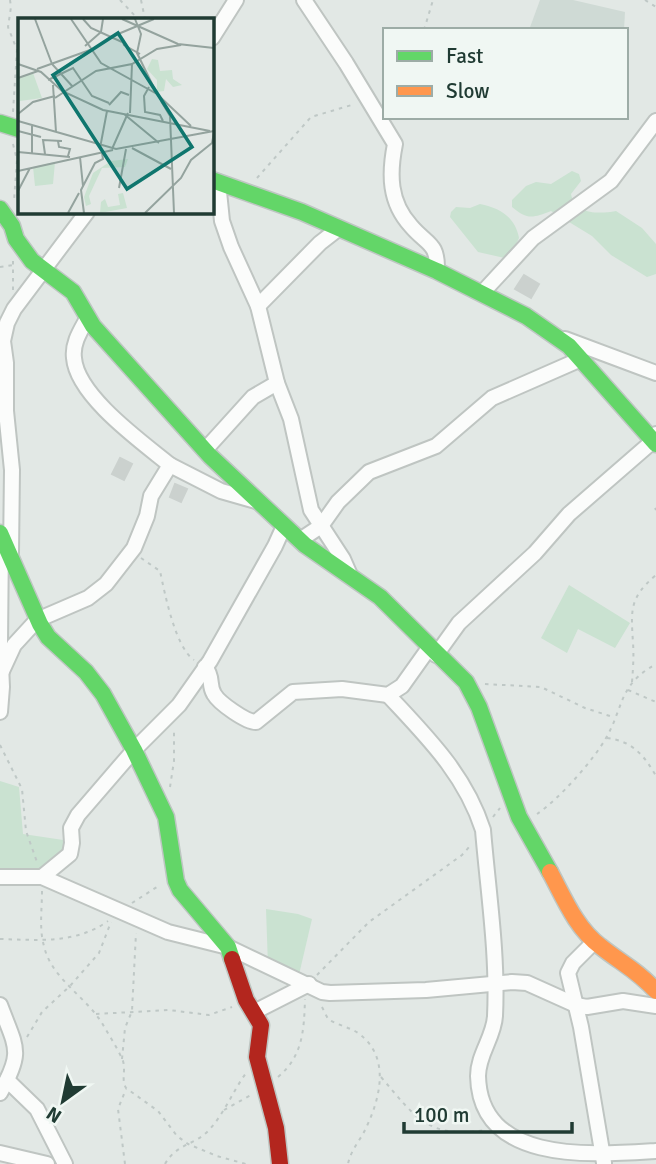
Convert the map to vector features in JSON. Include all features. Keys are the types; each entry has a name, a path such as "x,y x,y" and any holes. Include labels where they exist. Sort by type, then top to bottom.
{"street":[{"path":"214,35 236,0"},
{"path":"304,0 395,144 390,168 394,198 410,225 430,243 437,254 437,271"},
{"path":"483,292 533,237 611,181 656,121"},
{"path":"215,181 302,212 483,292 554,334 656,373"},
{"path":"215,181 225,233 258,306 277,383 291,419 311,510 350,576"},
{"path":"7,207 16,239 32,261 73,292 88,317 205,450 300,540 380,597 466,682 480,707 511,797 578,923 594,942 640,973 656,991"},
{"path":"11,554 12,470 3,341 14,309 86,214"},
{"path":"258,306 320,243 338,229"},
{"path":"88,317 78,335 74,360 78,372 99,405 170,465 221,491 259,502"},
{"path":"388,695 402,686 459,623 535,553 569,514 655,439 581,359 554,334"},
{"path":"300,540 307,538 321,526 338,502 369,472 436,446 492,398 581,359"},
{"path":"205,450 253,397 277,383"},
{"path":"2,671 15,645 37,620 97,593 132,551 142,529 150,496 170,465"},
{"path":"42,877 70,854 71,828 78,815 134,750 179,705 205,667 284,526"},
{"path":"1,535 37,620 48,637 86,672 103,694 134,750 166,817 180,890 228,947 261,1029 257,1057 276,1128 280,1164"},
{"path":"0,712 1,535"},
{"path":"205,667 210,674 213,693 250,722 261,719 293,692 342,689 388,695 430,739 453,768 469,796 483,830 495,984 494,1024 480,1060 478,1080 484,1112 495,1128 518,1144 538,1151 603,1159 656,1151"},
{"path":"0,877 42,877 168,932 228,947 312,988"},
{"path":"594,942 573,963 568,973 603,1159"},
{"path":"251,1008 312,988 381,992 527,983 576,1005 592,1007 623,1001 656,1006"},
{"path":"0,1005 16,1054 4,1086 37,1109 65,1164"},
{"path":"0,1153 47,1164"}],"path":[{"path":"7,207 17,160 11,131 17,62 8,27 12,7 10,0"},
{"path":"120,0 137,18"},
{"path":"141,0 145,18"},
{"path":"425,28 433,0"},
{"path":"645,0 656,7"},
{"path":"246,193 311,117 369,100"},
{"path":"14,309 13,265 16,239"},
{"path":"132,551 160,571 184,650 191,659 205,667"},
{"path":"632,683 633,646 630,616 640,588 656,575"},
{"path":"523,822 549,806 606,738 627,689 656,664"},
{"path":"466,682 541,687 585,708 614,718"},
{"path":"627,689 656,702"},
{"path":"169,794 174,761 174,720 179,705"},
{"path":"606,738 623,740 645,757 656,776"},
{"path":"0,745 22,789 26,831 42,877 43,940 47,956 57,972 95,1014 122,1060"},
{"path":"223,1110 267,1087 287,1069 304,1037 312,988 369,922 462,855 511,797"},
{"path":"120,911 176,876"},
{"path":"0,939 43,940 85,934 112,917 99,953 42,1012 16,1054"},
{"path":"137,918 132,1011 125,1028 122,1060 123,1083 158,1111 177,1136 188,1144 246,1164"},
{"path":"312,988 328,1019 356,1031 364,1039 374,1053 380,1076 374,1109 348,1164"},
{"path":"95,1014 169,1010 209,1015 251,1008"},
{"path":"165,1164 175,1150 209,1130 257,1057"},
{"path":"380,1076 407,1108 430,1126 444,1132 461,1134 495,1128"},
{"path":"125,1164 118,1109 126,1088"}],"shaded area":[{"path":"540,0 573,0 625,12 624,28 530,28"}],"green space":[{"path":"572,171 579,174 581,181 571,194 577,206 589,212 616,211 642,228 656,244 656,274 647,277 611,255 592,236 551,211 530,216 512,207 512,200 526,186 536,182 551,184"},
{"path":"480,204 500,211 514,224 519,238 509,259 478,252 450,217 456,207 470,208"},
{"path":"569,585 630,623 615,648 578,629 567,653 541,638"},
{"path":"0,781 19,787 23,834 70,841 49,871 0,876"},
{"path":"266,909 312,919 298,979 268,966"}],"building":[{"path":"524,275 539,284 531,298 515,289"},
{"path":"120,458 132,464 124,480 112,474"},
{"path":"175,484 187,489 181,502 170,497"}],"traffic: fast":[{"path":"0,123 18,129"},
{"path":"214,181 302,212 437,271 526,316 569,346 656,444"},
{"path":"0,209 32,261 73,292 93,326 210,456 305,545 380,597 466,682 479,707 519,817 550,872"},
{"path":"0,533 48,637 86,672 103,694 134,750 166,817 176,881 180,890 228,947 232,959"}],"traffic: slow":[{"path":"550,872 571,912 592,939 656,991"}],"traffic: jam":[{"path":"232,959 246,1000 261,1025 257,1057 276,1128 280,1164"}]}
